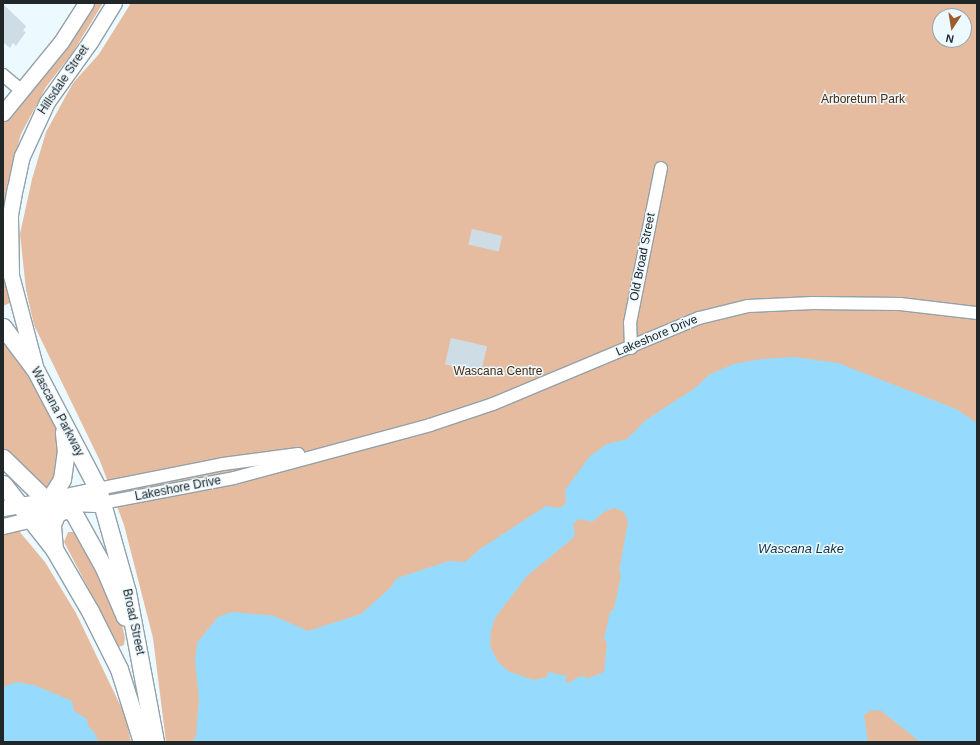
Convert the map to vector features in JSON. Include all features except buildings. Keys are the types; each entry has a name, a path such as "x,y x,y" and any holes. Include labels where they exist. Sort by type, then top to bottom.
{"main road":[{"name":"Wascana Parkway","path":"3,327 36,371 100,496"},
{"path":"54,550 52,524 60,506 62,479 65,466 66,441 60,418"},
{"path":"3,458 39,495 60,506 104,568 140,650"},
{"path":"3,484 22,505 54,550 90,611 119,669 142,742"},
{"path":"32,519 60,506 100,496"},
{"name":"Broad Street","path":"100,496 127,592 140,650 155,742"},
{"path":"22,505 60,506"}],"street":[{"name":"Hillsdale Street","path":"3,113 61,42 86,3"},
{"name":"Hillsdale Street","path":"36,371 11,275 10,215 15,188 22,156 47,102 90,42 114,3"},
{"path":"3,75 21,90"},
{"name":"Old Broad Street","path":"631,348 630,323 661,168"},
{"name":"Lakeshore Drive","path":"100,496 223,464 351,446 493,404 631,348 699,318 748,306 813,303 900,304 977,313"},
{"path":"3,508 22,505"},
{"path":"3,526 32,519"}],"green space":[{"path":"95,3 103,3 73,52 46,87 21,134 6,189 3,233 3,124 83,23"},
{"name":"Wascana Centre","path":"131,3 977,3 977,742 166,742 153,638 124,525 100,461 34,325 26,290 20,234 32,179 46,132 73,83 99,54"},
{"path":"3,244 10,303 3,306"},
{"path":"3,337 48,408 59,434 63,456 50,491 39,488 3,451"},
{"path":"3,512 45,562 76,613 125,715 131,742 3,742"},
{"path":"68,532 77,532 120,616 125,638 124,645 119,647 64,542"}],"water":[{"name":"Wascana Lake","path":"793,357 838,363 956,409 977,423 977,742 920,742 880,710 870,711 864,715 868,742 191,742 196,737 199,699 195,661 197,643 218,617 232,612 274,616 308,631 361,614 390,588 397,578 449,561 465,562 480,549 546,506 560,508 566,503 565,490 590,456 607,444 627,439 646,420 695,388 710,374 734,364 761,359","holes":["614,508 624,512 628,522 619,571 621,575 614,609 610,612 604,639 607,643 604,672 586,679 585,676 578,677 569,683 565,681 567,676 548,672 547,677 533,680 508,671 498,662 490,646 491,631 495,618 527,576 572,539 575,534 573,524 579,519 592,522 604,512"]},
{"path":"16,682 34,685 72,701 74,711 87,719 88,726 94,732 99,742 3,742 3,687"}],"park label":[{"name":"Arboretum Park","path":"863,100"}]}
